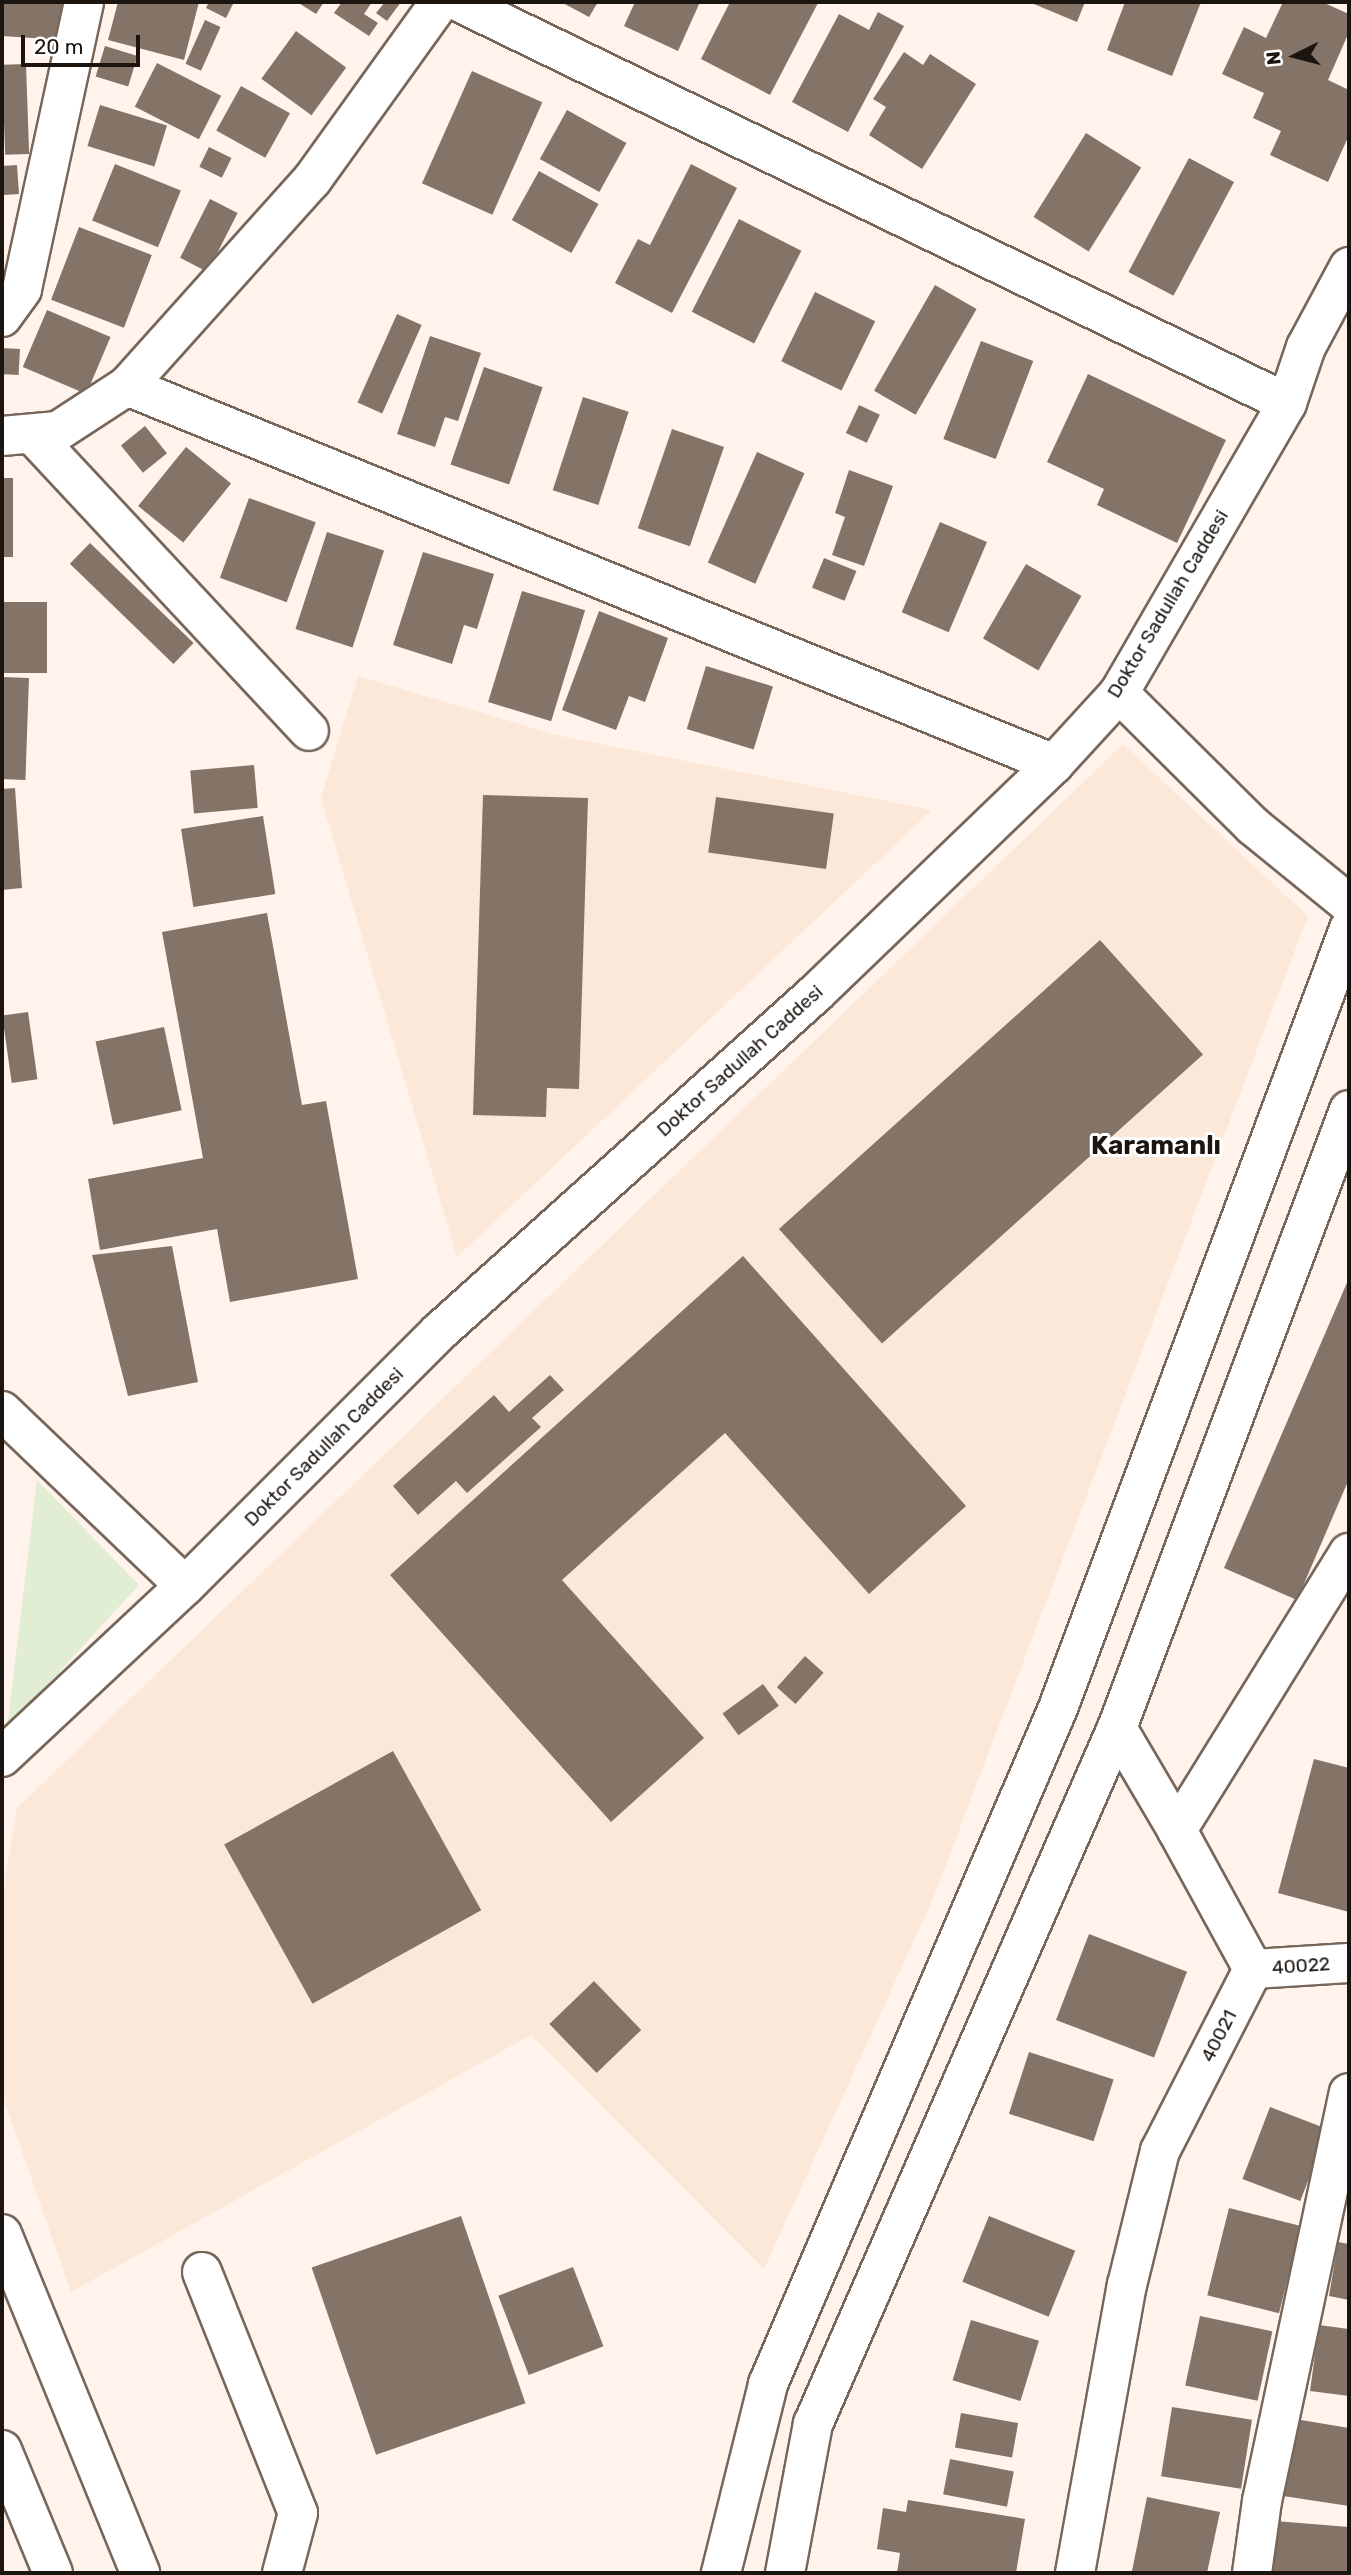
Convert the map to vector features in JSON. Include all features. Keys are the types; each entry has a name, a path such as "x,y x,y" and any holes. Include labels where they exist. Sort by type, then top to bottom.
{"street":[{"path":"2,317 22,289 84,2"},
{"path":"18,436 58,431 127,386 312,180 440,2"},
{"path":"458,2 1287,403"},
{"name":"Doktor Sadullah Caddesi","path":"2,1757 185,1586 439,1332 816,993 1054,764 1119,692 1287,403 1306,347 1349,267"},
{"path":"127,386 1054,764"},
{"path":"18,436 309,731"},
{"path":"1119,692 1253,826 1349,904"},
{"path":"721,2573 768,2384 1058,1708 1349,929"},
{"path":"785,2573 813,2424 1117,1728 1349,1110"},
{"path":"2,1411 185,1586"},
{"path":"1177,1830 1349,1553"},
{"path":"1117,1728 1177,1830 1253,1969"},
{"name":"40022","path":"1253,1969 1349,1962"},
{"name":"40021","path":"1075,2573 1127,2285 1160,2151 1253,1969"},
{"path":"1252,2573 1262,2501 1349,2093"},
{"path":"2,2234 140,2573"},
{"path":"202,2273 298,2513 282,2573"},
{"path":"2,2450 53,2573"}],"shaded area":[{"path":"358,676 556,735 932,810 457,1257 321,798"},
{"path":"1123,744 1308,916 932,1901 764,2269 531,2035 71,2292 2,2094 2,1899 17,1808"}],"green space":[{"path":"37,1480 139,1585 7,1729"}],"building":[{"path":"2,2 65,2 62,40 2,36"},
{"path":"118,2 199,2 184,60 108,40"},
{"path":"209,2 234,2 226,18 206,8"},
{"path":"297,2 324,2 316,14"},
{"path":"342,2 372,2 364,14 378,23 369,36 334,13"},
{"path":"385,2 401,2 387,21 376,13"},
{"path":"561,2 598,2 589,17"},
{"path":"635,2 700,2 678,51 624,26"},
{"path":"730,2 818,3 770,95 701,59"},
{"path":"1029,2 1085,2 1077,22"},
{"path":"1125,2 1201,2 1172,76 1107,50"},
{"path":"1283,2 1322,2 1349,14 1349,32 1328,80 1349,90 1349,135 1328,182 1270,155 1281,131 1253,118 1264,93 1222,74 1244,27 1266,38"},
{"path":"878,12 904,26 848,132 792,102 839,14 869,30"},
{"path":"205,20 221,27 201,71 185,64"},
{"path":"296,31 346,67 311,115 261,79"},
{"path":"105,46 138,56 128,87 96,77"},
{"path":"904,52 923,65 930,54 976,84 922,169 869,135 886,107 873,99"},
{"path":"157,63 221,96 199,139 135,107"},
{"path":"26,64 29,154 5,155 2,65"},
{"path":"472,71 542,102 492,215 422,183"},
{"path":"241,86 290,113 265,158 216,131"},
{"path":"100,105 167,125 154,167 87,146"},
{"path":"567,110 626,143 599,192 540,159"},
{"path":"1086,133 1141,167 1089,251 1034,217"},
{"path":"209,147 231,158 222,178 199,167"},
{"path":"1189,158 1234,182 1173,296 1128,272"},
{"path":"115,164 181,191 158,247 92,221"},
{"path":"691,164 737,188 672,313 615,283 638,239 650,245"},
{"path":"17,165 19,194 4,195 2,166"},
{"path":"539,171 598,204 571,253 512,220"},
{"path":"210,199 238,213 208,272 180,258"},
{"path":"739,219 801,251 754,343 692,312"},
{"path":"79,227 152,255 124,328 51,300"},
{"path":"935,285 977,309 916,415 874,391"},
{"path":"815,292 875,321 841,391 781,361"},
{"path":"47,310 111,337 86,394 23,367"},
{"path":"397,314 422,325 382,414 358,403"},
{"path":"430,336 481,353 458,421 445,417 435,447 397,434"},
{"path":"981,341 1033,361 996,459 943,439"},
{"path":"2,348 20,349 19,375 2,374"},
{"path":"484,367 543,387 509,485 450,464"},
{"path":"1088,374 1226,440 1177,543 1097,505 1104,489 1047,462"},
{"path":"583,397 629,412 598,505 553,490"},
{"path":"859,405 880,415 867,443 846,433"},
{"path":"145,426 167,453 143,473 121,446"},
{"path":"672,429 724,447 690,546 638,528"},
{"path":"186,447 231,484 183,543 138,506"},
{"path":"757,452 805,473 755,584 708,563"},
{"path":"849,470 893,486 864,566 832,555 845,517 835,513"},
{"path":"2,478 13,478 13,557 2,557"},
{"path":"249,498 316,522 287,602 220,578"},
{"path":"940,522 987,542 949,632 902,612"},
{"path":"327,532 384,551 353,648 295,629"},
{"path":"90,543 194,643 173,664 70,564"},
{"path":"423,552 494,574 477,629 464,625 452,664 393,645"},
{"path":"824,558 856,571 844,601 812,588"},
{"path":"1026,564 1081,596 1038,670 983,638"},
{"path":"522,591 585,610 551,721 488,702"},
{"path":"2,602 47,602 47,673 2,673"},
{"path":"599,611 668,638 645,702 629,696 616,730 562,710"},
{"path":"706,666 773,686 754,750 687,729"},
{"path":"2,677 29,678 25,780 2,779"},
{"path":"254,765 258,808 194,813 190,771"},
{"path":"15,788 22,888 2,890 2,789"},
{"path":"483,795 588,798 579,1089 547,1088 546,1117 473,1115"},
{"path":"716,797 834,814 826,869 708,852"},
{"path":"263,816 275,894 193,907 181,829"},
{"path":"267,913 302,1105 326,1101 358,1279 230,1302 217,1229 100,1250 88,1179 203,1158 162,932"},
{"path":"1100,940 1203,1054 882,1344 779,1229"},
{"path":"28,1012 37,1079 12,1083 2,1016"},
{"path":"164,1027 182,1110 113,1125 96,1042"},
{"path":"172,1246 198,1382 128,1396 92,1255"},
{"path":"743,1256 966,1506 869,1594 725,1433 562,1580 704,1738 611,1822 390,1575"},
{"path":"1349,1278 1349,1479 1297,1600 1224,1568"},
{"path":"550,1375 564,1390 532,1418 541,1427 467,1493 456,1481 418,1515 393,1486 494,1395 509,1412"},
{"path":"805,1656 824,1673 795,1704 777,1687"},
{"path":"763,1684 779,1706 738,1735 723,1713"},
{"path":"393,1751 481,1910 312,2004 224,1845"},
{"path":"1314,1759 1349,1768 1349,1912 1278,1893"},
{"path":"1089,1934 1187,1972 1154,2058 1056,2020"},
{"path":"594,1981 641,2030 597,2073 549,2024"},
{"path":"1029,2052 1114,2080 1094,2141 1009,2114"},
{"path":"1270,2107 1328,2129 1300,2201 1242,2179"},
{"path":"1229,2208 1301,2226 1279,2313 1207,2295"},
{"path":"461,2216 525,2403 376,2455 312,2267"},
{"path":"989,2216 1075,2251 1049,2317 962,2282"},
{"path":"1338,2242 1349,2244 1349,2300 1329,2296"},
{"path":"573,2267 603,2346 529,2375 498,2296"},
{"path":"1200,2316 1272,2331 1258,2401 1185,2385"},
{"path":"971,2320 1039,2341 1020,2401 953,2380"},
{"path":"1319,2325 1349,2329 1349,2396 1310,2391"},
{"path":"1172,2407 1252,2420 1241,2489 1161,2476"},
{"path":"961,2413 1018,2423 1012,2458 955,2447"},
{"path":"1295,2419 1349,2428 1349,2506 1283,2496"},
{"path":"950,2459 1014,2471 1007,2507 943,2494"},
{"path":"1147,2497 1220,2512 1207,2573 1132,2571"},
{"path":"908,2500 1025,2519 1016,2573 897,2573 900,2553 877,2549 883,2508 906,2512"},
{"path":"1275,2521 1349,2527 1349,2573 1271,2573"}],"district":[{"name":"Karamanlı","path":"1156,1146"}]}
